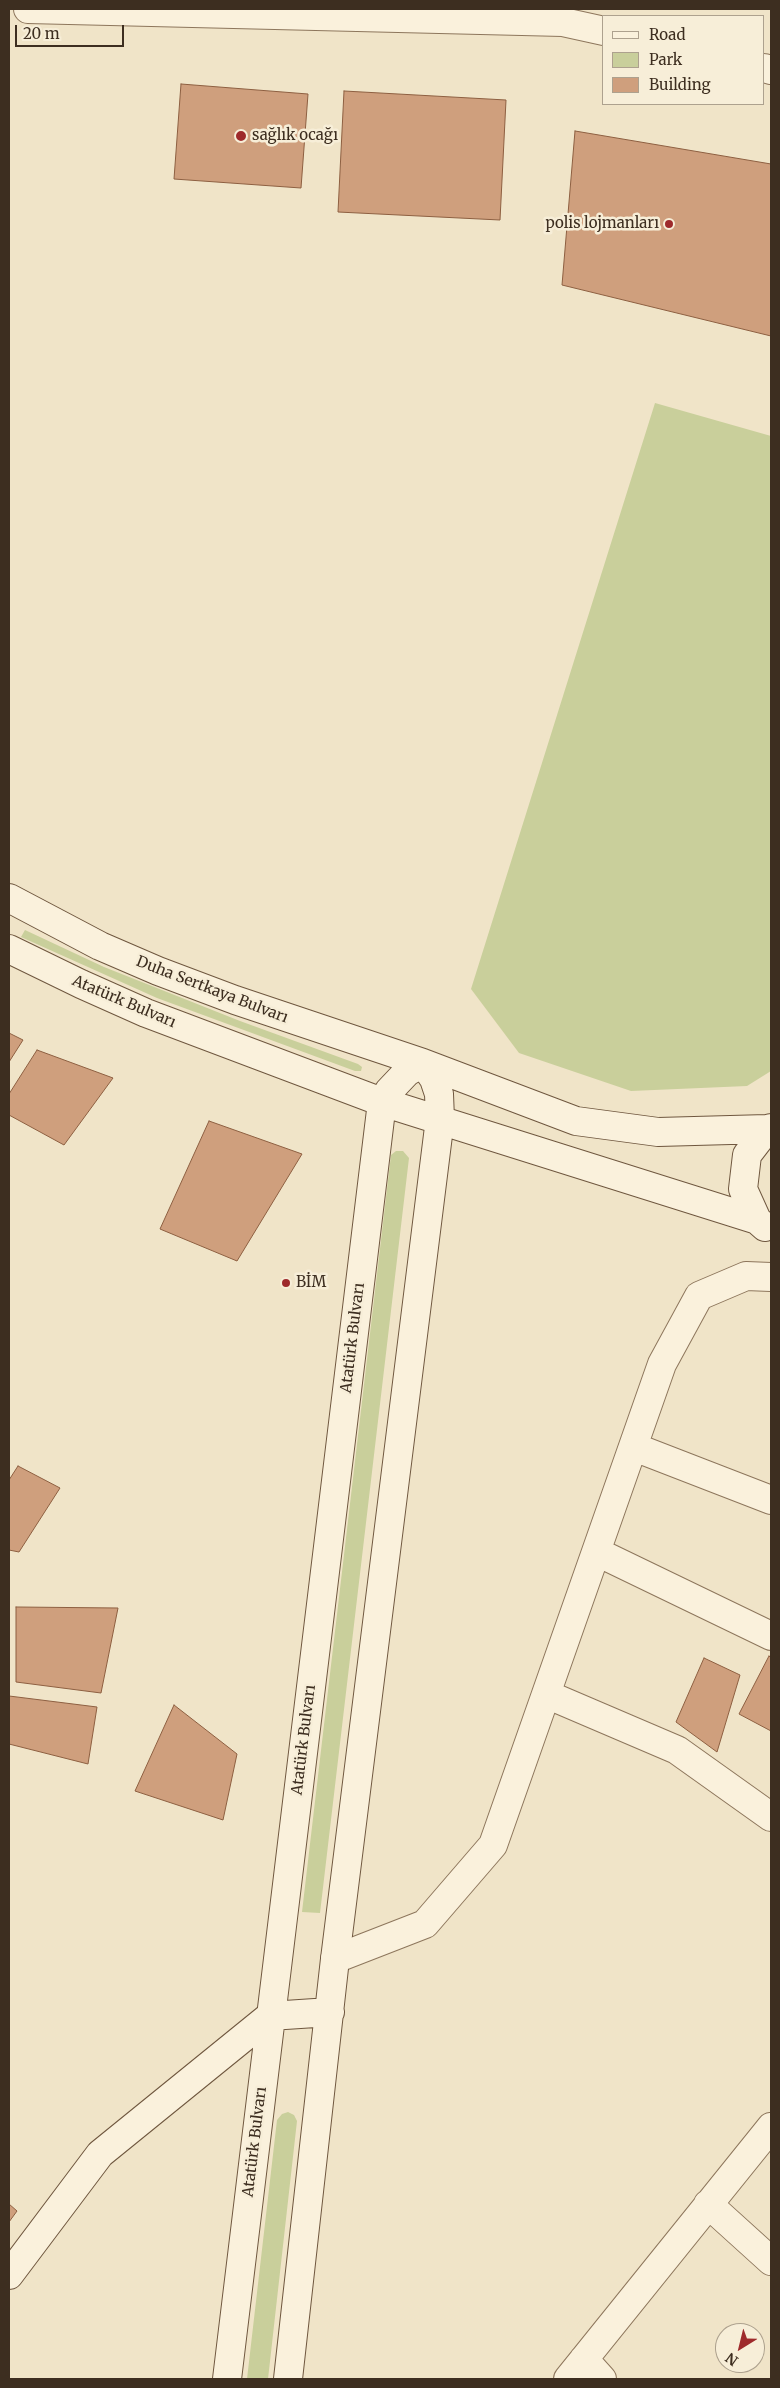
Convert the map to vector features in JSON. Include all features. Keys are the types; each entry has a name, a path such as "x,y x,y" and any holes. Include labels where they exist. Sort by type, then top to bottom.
{"main road":[{"path":"28,9 564,15 602,30"},
{"name":"Duha Sertkaya Bulvarı","path":"9,898 100,946 158,971 235,1000 423,1063 576,1120 658,1132 769,1129"},
{"name":"Atatürk Bulvarı","path":"9,949 146,1013 382,1102 440,1119 764,1226"},
{"path":"288,2379 335,1959 440,1119 439,1094 434,1079 423,1063 407,1072 396,1082 382,1102"},
{"name":"Atatürk Bulvarı","path":"227,2379 382,1102"},
{"path":"764,1226 742,1189 747,1155 769,1129"},
{"path":"335,1959 425,1924 493,1845 598,1552 662,1364 700,1296 746,1276 771,1277"},
{"path":"634,1447 771,1500"},
{"path":"598,1552 771,1636"},
{"path":"546,1694 677,1750 771,1817"},
{"path":"9,2275 100,2154 270,2016 330,2012"},
{"path":"602,2379 576,2369 771,2127"},
{"path":"708,2204 771,2261"}],"green space":[{"path":"655,403 771,436 771,1071 747,1086 631,1091 519,1053 471,989"},
{"path":"25,930 104,967 240,1021 358,1064 362,1067 361,1071 355,1071 157,998 21,937"},
{"path":"396,1151 403,1151 409,1158 320,1913 302,1912 391,1155"},
{"path":"288,2112 294,2115 297,2121 268,2379 247,2379 277,2120 282,2114"}],"building":[{"name":"sağlık ocağı","path":"181,84 308,94 301,188 174,179"},
{"path":"344,91 506,100 500,220 338,212"},
{"name":"polis lojmanları","path":"575,131 771,164 771,336 562,285"},
{"path":"9,1033 23,1040 9,1062"},
{"path":"37,1050 113,1078 64,1145 9,1115 9,1094"},
{"path":"209,1121 302,1154 237,1261 160,1229"},
{"path":"18,1466 60,1488 19,1552 9,1550 9,1480"},
{"path":"16,1607 118,1608 101,1693 16,1682"},
{"path":"769,1656 771,1658 771,1731 739,1714"},
{"path":"704,1658 740,1675 717,1752 676,1722"},
{"path":"9,1696 97,1707 88,1764 9,1744"},
{"path":"174,1705 237,1754 223,1820 135,1791"},
{"path":"9,2204 17,2211 9,2222"}],"place":[{"name":"sağlık ocağı","path":"241,136"},
{"name":"polis lojmanları","path":"669,224"},
{"name":"BİM","path":"286,1283"}]}
